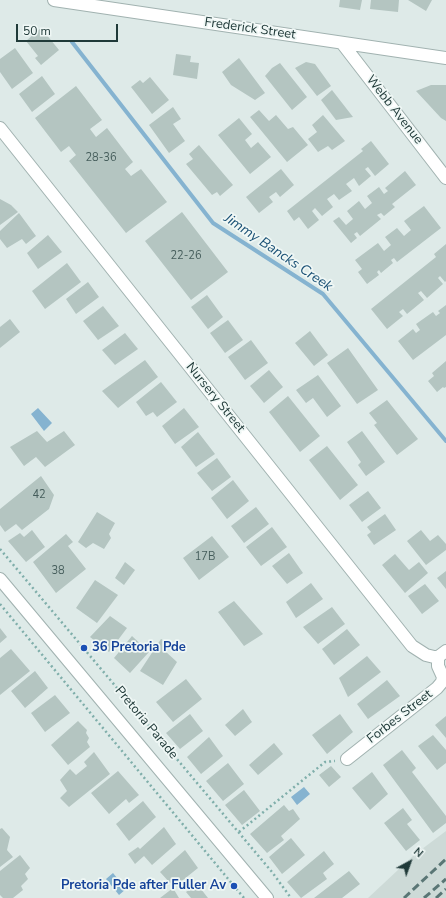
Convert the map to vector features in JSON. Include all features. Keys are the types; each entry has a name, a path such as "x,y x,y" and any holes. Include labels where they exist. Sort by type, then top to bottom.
{"street":[{"name":"Frederick Street","path":"54,0 446,58"},
{"name":"Webb Avenue","path":"342,43 446,178"},
{"name":"Nursery Street","path":"0,128 412,646 426,655 434,657 442,654"},
{"name":"Pretoria Parade","path":"0,579 267,898"},
{"name":"Forbes Street","path":"347,758 437,688 442,682 443,677 438,666 442,654"}],"path":[{"name":"Pretoria Parade","path":"0,549 272,872 291,898"},
{"path":"0,604 244,898"},
{"path":"238,832 325,762"}],"shaded area":[{"path":"446,831 446,898 368,898 414,855"}],"water":[{"path":"38,408 52,423 44,431 31,414"},
{"path":"304,787 310,794 297,805 291,797"},
{"path":"113,873 126,889 119,895 106,879"}],"building":[{"path":"340,0 362,0 360,10 339,7"},
{"path":"371,0 399,0 398,12 370,9"},
{"path":"408,0 432,0 426,11"},
{"path":"41,28 59,50 41,65 35,58 38,56 26,41"},
{"path":"15,48 33,73 12,89 0,72 0,59"},
{"path":"176,54 191,56 190,62 199,63 197,79 173,75"},
{"path":"239,58 265,93 255,100 231,85 222,72"},
{"path":"306,62 315,64 331,86 317,96 295,68"},
{"path":"280,63 307,97 292,110 265,76 272,68"},
{"path":"42,76 55,94 32,112 19,94"},
{"path":"150,77 169,100 152,114 131,87 140,80 143,83"},
{"path":"431,85 446,85 446,121 441,118 416,91"},
{"path":"76,86 102,120 90,129 96,137 107,128 133,162 125,169 131,176 141,169 167,202 126,233 69,161 76,155 69,146 61,152 35,118"},
{"path":"332,90 353,117 336,120 321,100"},
{"path":"173,107 181,119 173,124 185,141 169,153 149,125"},
{"path":"259,110 269,121 276,115 288,129 293,127 308,145 287,162 250,117"},
{"path":"323,115 345,141 332,150 328,146 318,152 308,139 317,132 312,125"},
{"path":"239,118 252,134 245,140 251,148 258,142 271,157 250,174 218,135"},
{"path":"371,141 389,164 375,176 368,167 365,169 371,176 359,186 354,178 346,184 352,191 339,200 334,194 327,199 333,207 322,216 315,208 312,211 319,220 308,229 299,217 294,221 287,211 363,151 361,149"},
{"path":"199,145 233,185 220,196 217,192 212,195 186,164 193,159 189,154"},
{"path":"281,169 294,185 280,197 276,192 269,197 273,202 259,213 246,197"},
{"path":"405,171 416,185 392,204 395,207 384,216 381,213 377,215 381,219 360,236 357,232 354,234 357,238 351,243 333,221 339,217 346,225 353,219 347,211 359,201 365,209 372,203 367,196 379,187 384,194 388,191 385,188"},
{"path":"0,199 11,205 18,212 0,225"},
{"path":"424,206 441,228 397,262 394,258 391,260 393,263 381,273 379,270 377,272 379,275 367,284 358,272 362,269 355,260 378,243 384,251 391,245 385,237 397,228 404,236 411,230 404,221"},
{"path":"182,212 228,272 191,300 145,241"},
{"path":"19,213 36,236 26,244 22,239 7,248 0,239 0,231"},
{"path":"48,235 62,252 38,269 27,253"},
{"path":"446,244 446,281 445,282 440,276 438,278 443,284 427,298 421,291 418,293 424,300 407,314 403,309 399,312 403,316 387,329 371,309 436,257 434,254"},
{"path":"67,263 81,282 45,309 32,291"},
{"path":"88,282 99,297 76,314 66,299"},
{"path":"207,295 223,317 208,329 191,307"},
{"path":"446,305 446,335 413,360 398,341 413,329 416,333 420,330 416,324 433,312 436,316 440,313 438,311"},
{"path":"103,306 119,326 98,340 83,321"},
{"path":"10,319 20,332 0,348 0,327"},
{"path":"228,320 243,340 225,353 210,333"},
{"path":"310,331 328,355 314,366 295,343"},
{"path":"125,333 138,349 115,365 102,350"},
{"path":"251,340 268,363 245,380 228,357"},
{"path":"348,348 378,390 357,404 327,363"},
{"path":"145,360 158,377 118,408 102,391"},
{"path":"446,361 446,387 443,387 437,392 428,381 434,376 432,373"},
{"path":"269,370 283,387 264,403 250,386"},
{"path":"318,375 341,406 327,417 313,398 306,403 296,390"},
{"path":"161,382 177,402 157,417 153,412 146,416 136,402"},
{"path":"288,396 320,436 300,452 269,412"},
{"path":"387,400 418,439 397,455 374,425 377,423 369,413"},
{"path":"184,408 199,427 175,444 162,426"},
{"path":"37,431 47,442 64,431 75,445 45,467 36,457 24,466 10,447"},
{"path":"362,431 385,462 366,476 358,465 361,462 347,442"},
{"path":"198,432 215,454 196,467 181,447"},
{"path":"327,446 358,485 340,500 309,460"},
{"path":"217,458 231,477 212,491 197,473"},
{"path":"41,476 54,495 49,509 22,530 16,524 5,532 0,525 0,509"},
{"path":"233,480 249,501 227,519 211,498"},
{"path":"368,491 381,508 362,522 349,505"},
{"path":"256,507 269,524 244,543 231,526"},
{"path":"97,512 115,523 109,534 111,538 104,549 93,543 86,548 78,542"},
{"path":"385,514 396,530 374,545 367,535 371,532 367,527"},
{"path":"272,527 287,547 261,566 246,547"},
{"path":"32,530 45,547 26,562 8,541 20,533 24,537"},
{"path":"421,530 430,541 438,535 446,544 446,550 426,565 407,541"},
{"path":"66,534 73,542 68,546 86,569 56,593 33,562"},
{"path":"212,536 229,557 199,580 183,558"},
{"path":"289,553 303,573 287,584 272,566"},
{"path":"395,554 409,570 419,562 428,573 405,593 382,565"},
{"path":"125,562 135,570 124,585 115,578"},
{"path":"446,571 446,589 437,578"},
{"path":"95,580 118,595 97,623 76,608"},
{"path":"311,583 323,599 296,618 286,602"},
{"path":"425,584 439,601 422,614 408,596"},
{"path":"234,601 263,634 244,646 218,612"},
{"path":"332,607 345,624 318,644 303,627"},
{"path":"110,616 127,628 109,652 90,637"},
{"path":"0,628 7,637 0,643"},
{"path":"347,629 360,645 334,665 322,649"},
{"path":"132,636 149,652 130,673 114,658"},
{"path":"161,639 170,644 165,651 177,662 163,685 140,671"},
{"path":"11,649 30,671 0,695 0,658"},
{"path":"367,656 381,672 348,697 339,678"},
{"path":"35,671 48,688 25,708 11,691"},
{"path":"186,679 202,699 173,722 156,702"},
{"path":"387,680 400,696 368,719 357,704"},
{"path":"55,695 70,713 45,732 31,713"},
{"path":"243,709 252,722 235,736 225,725"},
{"path":"190,714 203,731 180,749 166,733"},
{"path":"340,714 353,732 327,754 312,735"},
{"path":"446,716 446,738 435,725"},
{"path":"78,721 87,730 86,733 89,738 87,742 90,747 68,765 51,745"},
{"path":"433,735 446,750 446,763 437,770 418,746"},
{"path":"209,737 223,756 201,774 187,757"},
{"path":"274,743 283,754 258,775 249,765"},
{"path":"402,750 416,768 412,772 446,816 446,823 433,833 383,765"},
{"path":"94,752 110,774 69,807 60,798 67,791 60,780 70,769 76,775 87,766 84,762"},
{"path":"228,763 244,784 223,801 206,781"},
{"path":"331,766 341,777 329,787 319,775"},
{"path":"118,771 139,795 129,803 126,799 109,814 91,793"},
{"path":"372,772 388,794 370,810 352,788"},
{"path":"244,790 260,811 242,825 225,805"},
{"path":"143,801 156,817 129,841 116,824"},
{"path":"284,805 289,811 293,809 300,819 281,836 284,840 267,853 250,834"},
{"path":"403,808 412,820 407,824 420,840 406,851 384,823"},
{"path":"164,827 176,844 152,865 144,856 135,864 128,854 138,847 140,849"},
{"path":"2,828 10,837 7,850 13,857 0,867 0,829"},
{"path":"291,838 305,855 282,874 269,857"},
{"path":"185,850 198,868 178,884 174,881 170,883 160,872"},
{"path":"324,851 334,864 323,873 327,879 301,898 287,882"},
{"path":"20,855 30,868 25,874 28,879 21,886 23,890 13,898 3,898 0,895 0,871"},
{"path":"349,871 360,884 342,898 314,898"},
{"path":"197,884 208,898 191,898 186,892"},
{"path":"173,888 179,898 160,898"}],"waterway":[{"name":"Jimmy Bancks Creek","path":"72,42 213,223 323,294 446,441"}],"railway":[{"path":"404,898 446,859"},
{"path":"424,898 446,879"},
{"path":"436,898 446,889"}],"place":[{"name":"36 Pretoria Pde","path":"84,648"},
{"name":"Pretoria Pde after Fuller Av","path":"234,886"}]}
